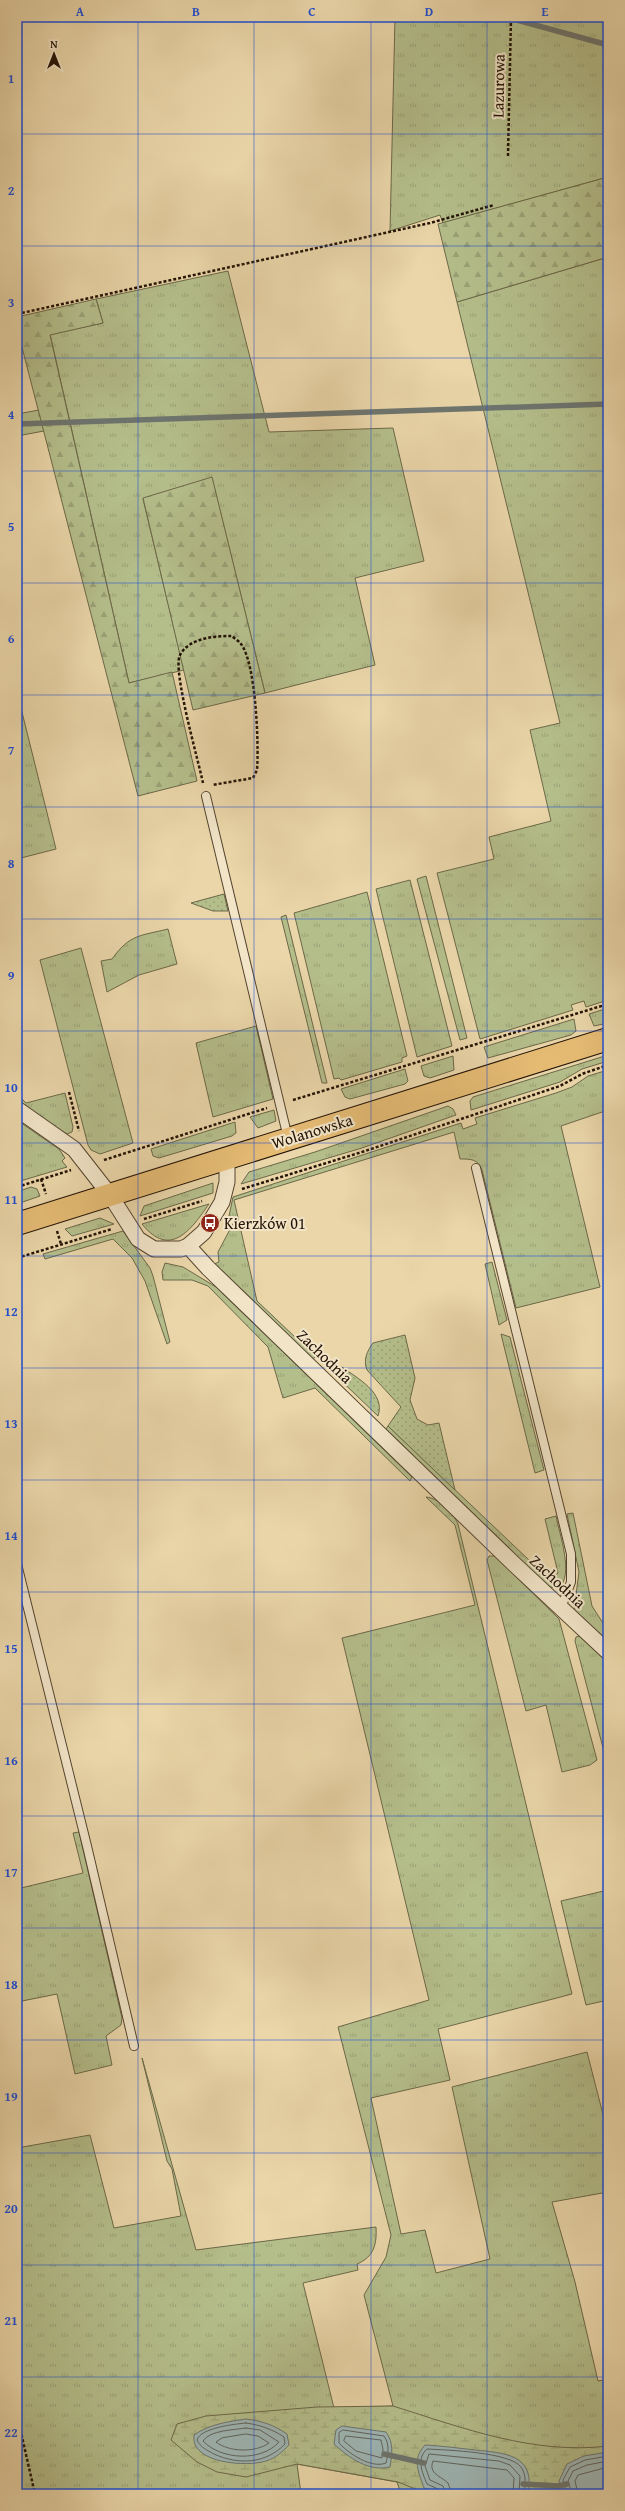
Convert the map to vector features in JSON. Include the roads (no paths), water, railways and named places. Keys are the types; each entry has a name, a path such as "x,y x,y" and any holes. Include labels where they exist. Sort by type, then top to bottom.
{"main road":[{"name":"Wolanowska","path":"17,1224 608,1039"}],"street":[{"path":"17,1109 74,1150 110,1195 138,1239 154,1249 173,1250 188,1246 204,1232 222,1202 227,1182 227,1158"},
{"name":"Zachodnia","path":"188,1246 264,1323 608,1652"}],"lane":[{"path":"206,796 288,1139"},
{"path":"476,1168 571,1554 571,1582 561,1608"},
{"path":"17,1564 87,1846 134,2046"}],"water":[{"path":"246,2419 268,2424 287,2434 289,2445 270,2460 247,2464 210,2458 201,2452 195,2445 194,2435 200,2431 219,2424"},
{"path":"342,2426 386,2432 389,2436 391,2444 392,2453 390,2467 382,2468 367,2466 353,2459 334,2444 336,2430"},
{"path":"425,2445 497,2453 515,2458 522,2463 527,2471 529,2481 528,2494 441,2494 424,2488 418,2471 417,2460"},
{"path":"608,2452 608,2494 563,2494 559,2481 567,2464 584,2456"}],"waterway":[{"path":"506,17 608,45"},
{"path":"17,424 608,404"},
{"path":"384,2454 424,2463"},
{"path":"523,2484 558,2486 567,2484"}],"place":[{"name":"Kierzków 01","path":"210,1223"}]}
